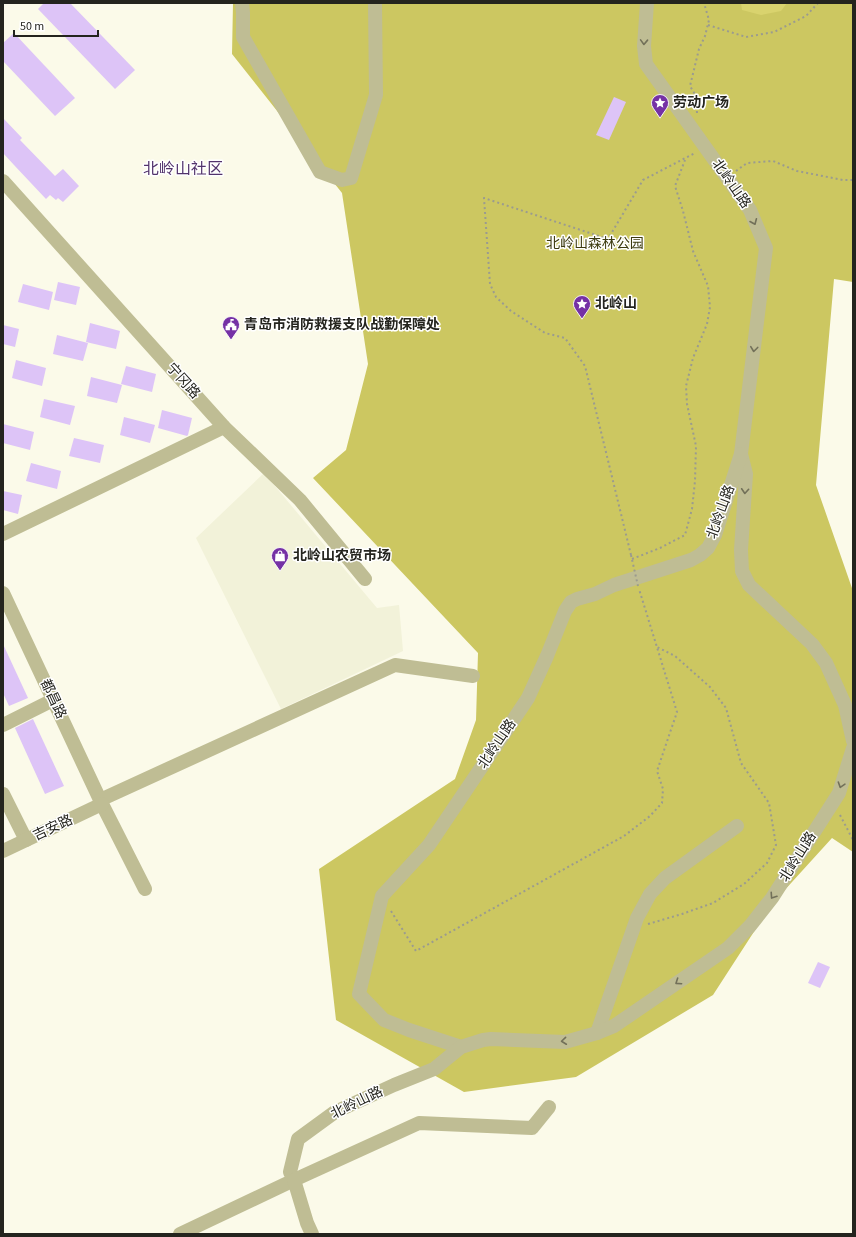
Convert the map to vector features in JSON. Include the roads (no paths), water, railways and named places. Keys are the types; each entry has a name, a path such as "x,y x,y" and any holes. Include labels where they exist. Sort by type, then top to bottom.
{"street":[{"path":"243,8 243,37 320,172 342,180 351,178 376,95 375,3"},
{"name":"北岭山路","path":"461,1047 384,1020 359,994 382,896 429,845 528,698 547,656 565,610 572,602 578,599 595,594 614,585 691,560 708,548 715,535 741,454 766,248 750,210 646,64 644,46 647,3"},
{"name":"宁冈路","path":"4,184 224,427 300,500 365,579"},
{"path":"3,534 224,427"},
{"name":"北岭山路","path":"741,454 746,474 741,550 742,571 749,585 812,644 826,663 845,705 853,740"},
{"name":"都昌路","path":"3,594 101,802 146,889"},
{"name":"吉安路","path":"3,851 101,802 395,665 473,676"},
{"path":"3,725 53,700"},
{"name":"北岭山路","path":"312,1234 290,1172 298,1139 335,1112 394,1085 434,1069 461,1047 491,1039 565,1042 597,1033 614,1026 728,948 750,926 772,898 839,793 853,748"},
{"path":"3,794 26,840"},
{"path":"597,1033 637,918 650,894 665,878 737,826"},
{"path":"180,1234 419,1123 532,1128 549,1107"}],"place":[{"name":"劳动广场","path":"660,118"},
{"name":"北岭山","path":"582,319"},
{"name":"青岛市消防救援支队战勤保障处","path":"231,340"},
{"name":"北岭山农贸市场","path":"280,571"}],"district":[{"name":"北岭山社区","path":"183,169"}],"park label":[{"name":"北岭山森林公园","path":"595,244"}]}
